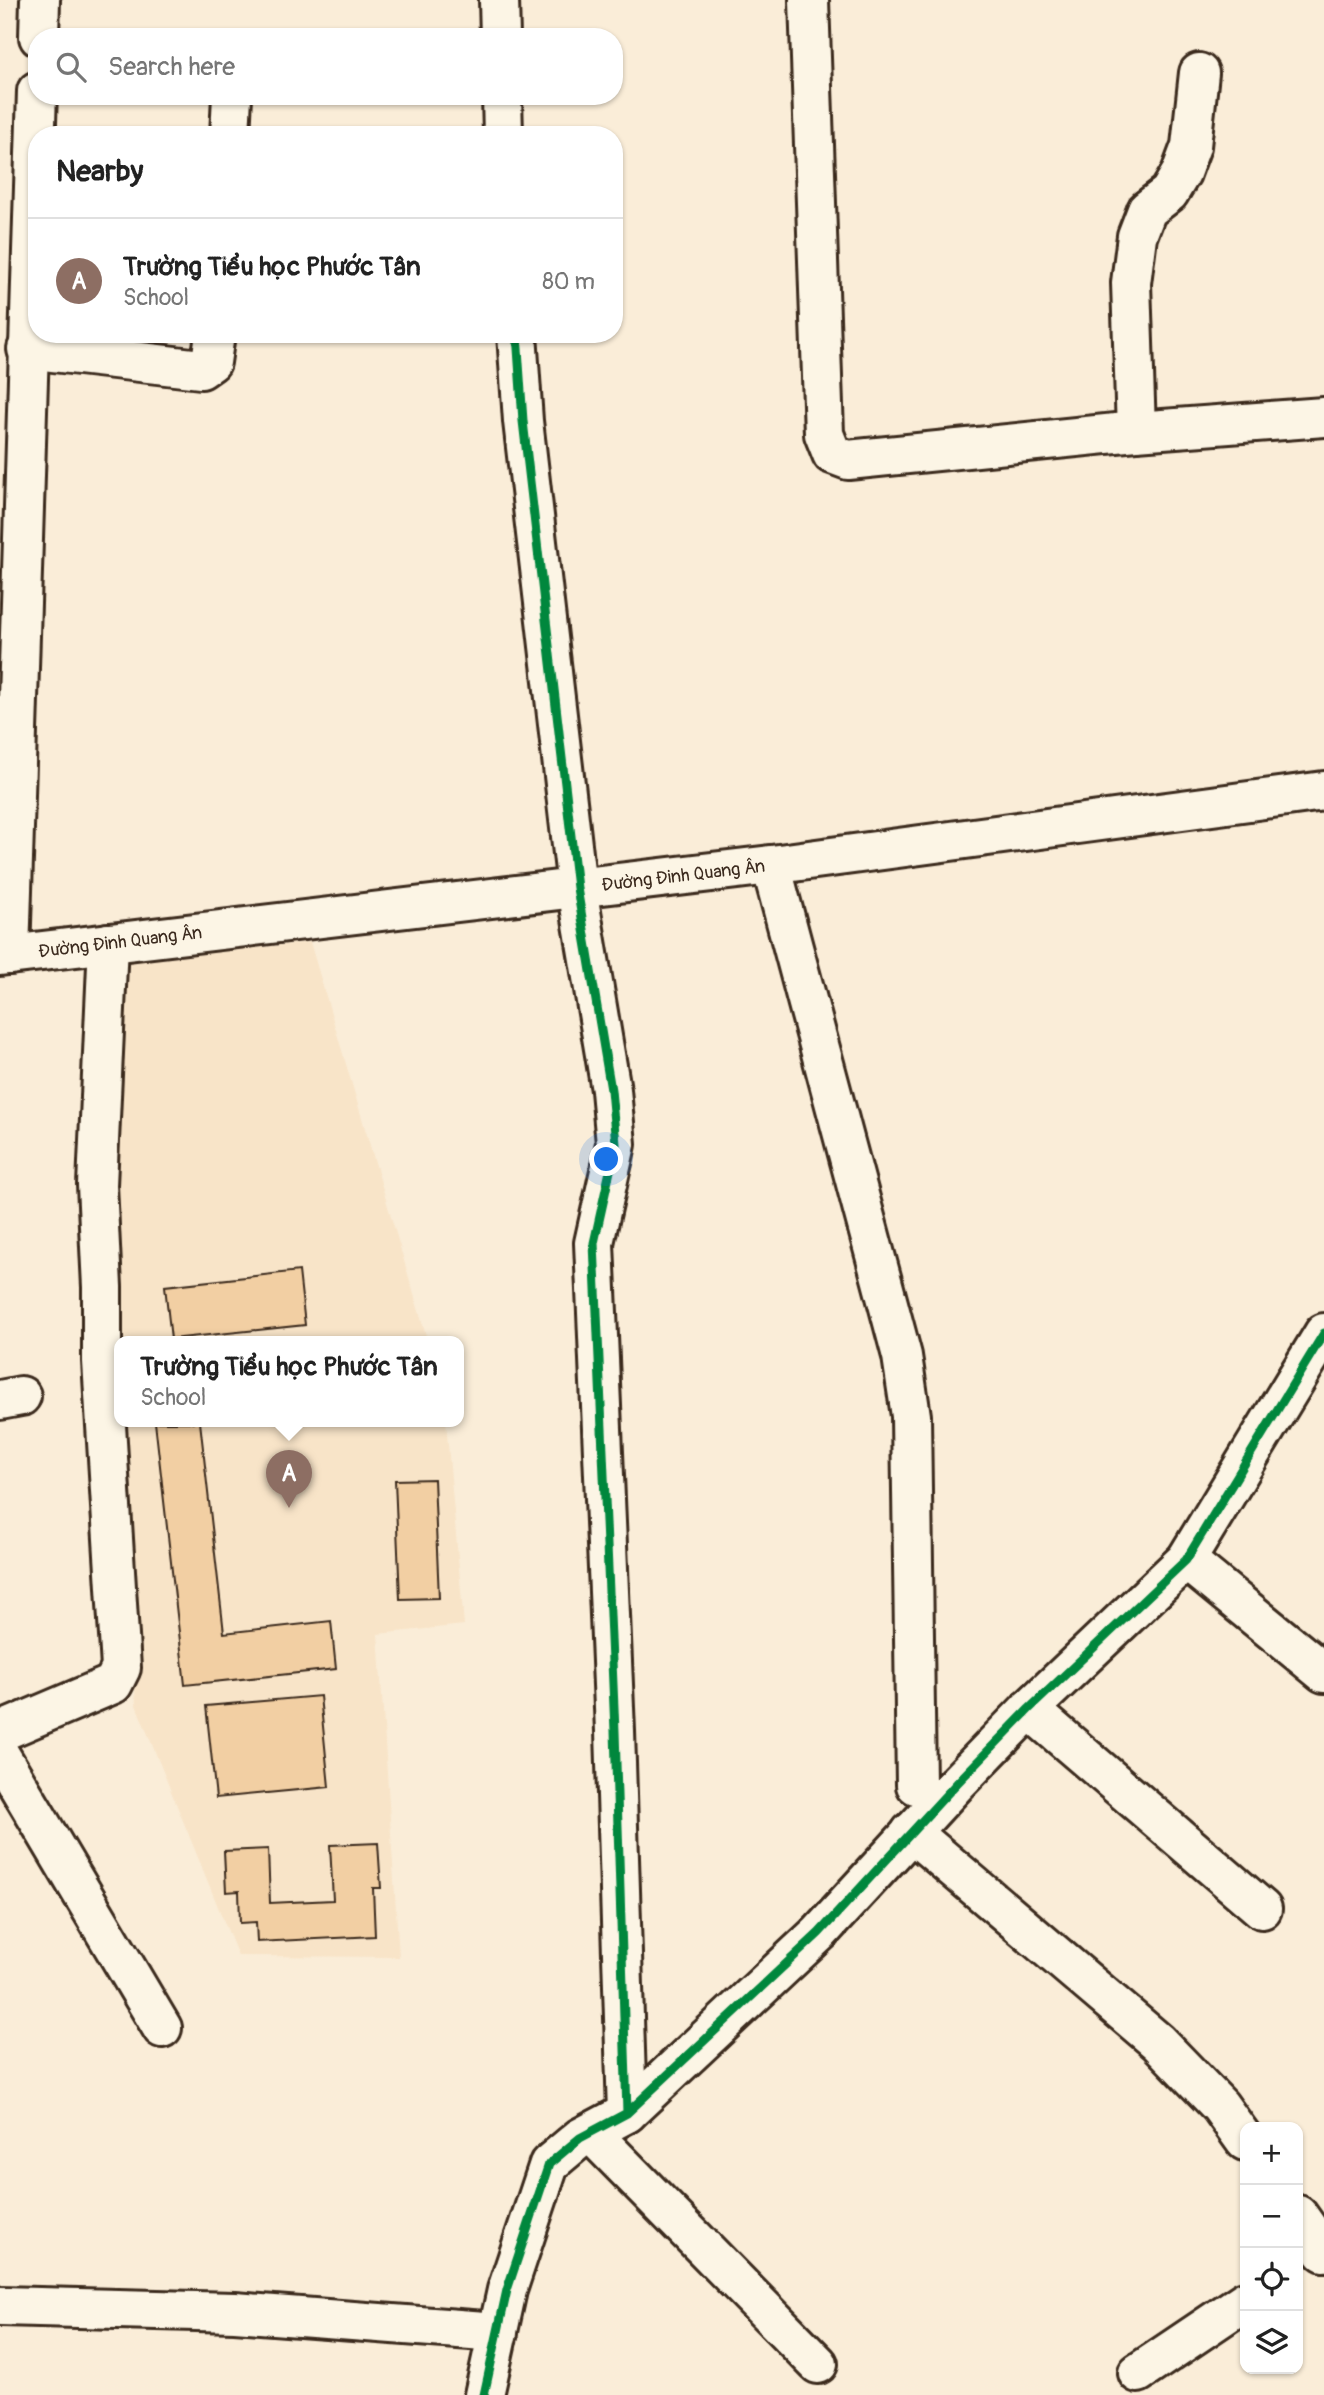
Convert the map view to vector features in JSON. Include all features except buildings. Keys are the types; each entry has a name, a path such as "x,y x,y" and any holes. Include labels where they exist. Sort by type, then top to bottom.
{"street":[{"path":"39,28 40,0"},
{"path":"499,0 500,28"},
{"path":"809,0 824,434 832,454 848,460 1136,431 1324,416"},
{"path":"1136,431 1131,283 1137,236 1147,210 1170,193 1181,173 1191,146 1199,73"},
{"path":"34,126 36,105"},
{"path":"230,126 232,105"},
{"path":"502,105 503,126"},
{"path":"5,955 18,338 28,208"},
{"path":"48,343 201,369 211,362 214,343"},
{"path":"518,343 523,421 576,888 611,1090 616,1144 594,1243 615,1731 627,2113"},
{"name":"Đường Đinh Quang Ân","path":"5,955 771,865 1324,791"},
{"path":"771,865 902,1356 911,1416 916,1785"},
{"path":"0,1732 113,1684 121,1668 102,1361 102,1286 97,1185 107,943"},
{"path":"484,2395 507,2290 549,2164 580,2138 627,2113 819,1933 1029,1709 1186,1560 1324,1333"},
{"path":"1186,1560 1324,1673"},
{"path":"1029,1709 1262,1909"},
{"path":"0,1755 162,2028"},
{"path":"911,1832 1158,2042 1220,2106 1240,2134"},
{"path":"591,2133 818,2364"},
{"path":"1303,2227 1315,2256"},
{"path":"1138,2373 1240,2304"},
{"path":"0,2306 234,2312 498,2332"}],"shaded area":[{"path":"310,942 426,1336 114,1336 111,1178 120,963"},
{"path":"119,1427 446,1427 464,1625 378,1634 399,1957 238,1956 136,1705"}],"cycle path":[{"path":"518,343 523,421 577,888 611,1090 616,1144 594,1243 615,1731 627,2113"},
{"path":"484,2395 507,2290 549,2164 580,2138 627,2113 819,1933 1029,1709 1186,1560 1324,1333"}],"place":[{"name":"Trường Tiểu học Phước Tân","path":"289,1508"}]}
